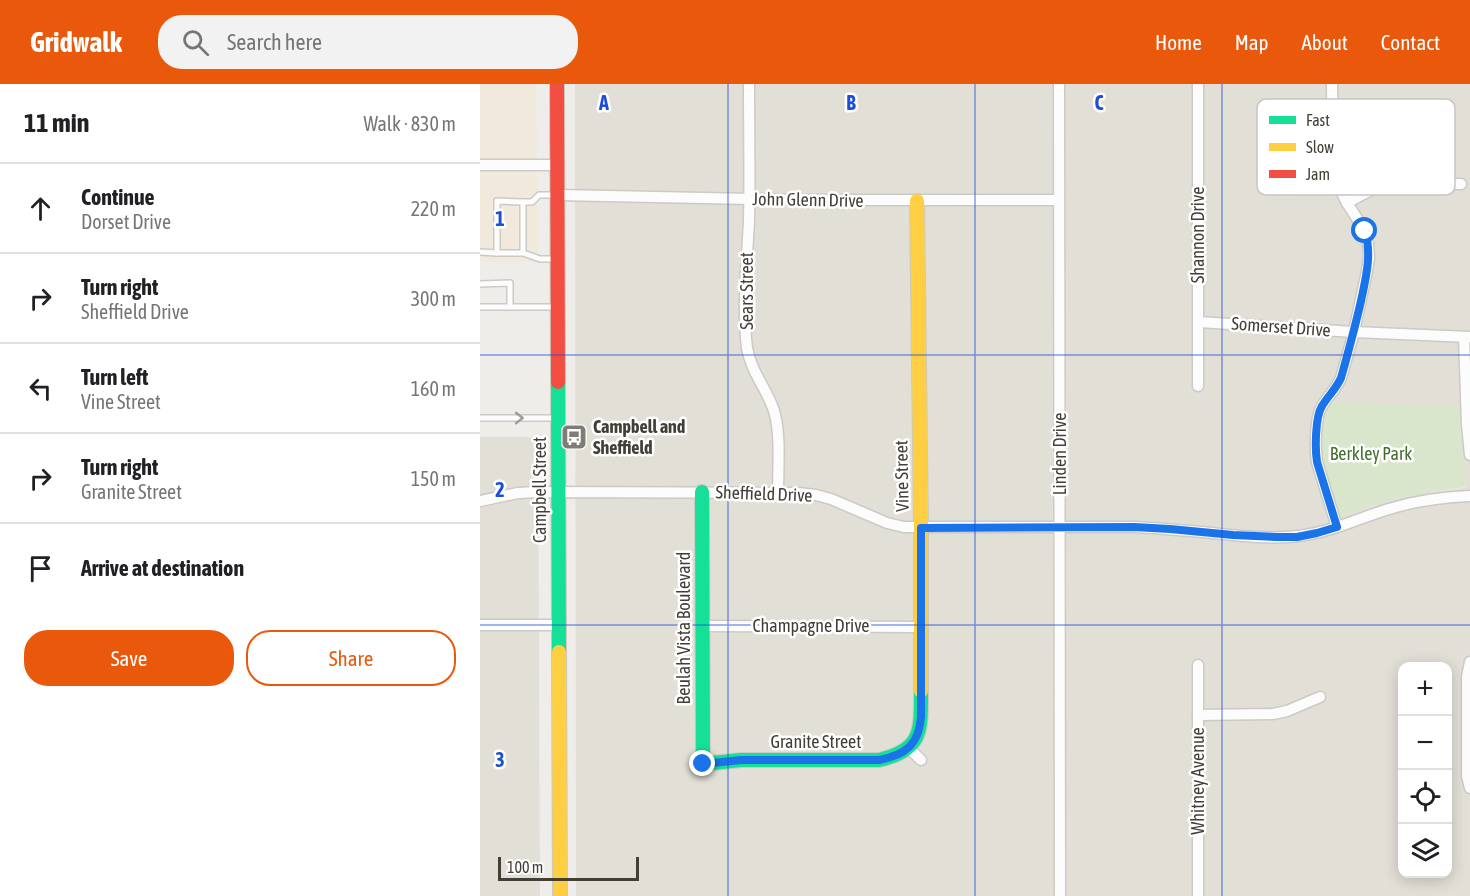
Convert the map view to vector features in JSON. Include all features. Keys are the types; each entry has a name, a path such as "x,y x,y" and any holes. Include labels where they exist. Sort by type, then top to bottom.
{"street":[{"name":"Campbell Street","path":"557,84 560,896"},
{"name":"Sears Street","path":"749,84 747,348 752,367 768,398 777,425 778,492"},
{"name":"Linden Drive","path":"1059,84 1060,896"},
{"name":"Shannon Drive","path":"1198,84 1198,386"},
{"path":"1332,84 1332,99"},
{"path":"480,165 557,165"},
{"path":"1455,184 1461,184"},
{"name":"John Glenn Drive","path":"558,195 917,201 1059,200"},
{"path":"1337,527 1317,462 1316,440 1319,413 1321,406 1341,378 1354,332 1369,257 1365,231 1343,195"},
{"path":"1347,203 1361,195"},
{"name":"Vine Street","path":"909,748 920,726 921,528 917,201"},
{"name":"Somerset Drive","path":"1199,322 1467,337"},
{"path":"1467,337 1467,424 1470,456"},
{"name":"Beulah Vista Boulevard","path":"702,492 703,764"},
{"name":"Sheffield Drive","path":"480,501 518,493 778,492 816,495 831,499 887,523 904,527 1170,529 1233,535 1297,537 1413,503 1470,496"},
{"path":"480,625 558,625"},
{"name":"Champagne Drive","path":"703,626 920,627"},
{"path":"1470,662 1467,677 1467,776 1470,788"},
{"name":"Whitney Avenue","path":"1198,665 1198,896"},
{"path":"1198,715 1272,714 1287,711 1320,697"},
{"path":"909,748 921,760"},
{"name":"Granite Street","path":"703,764 741,760 879,760 893,757 909,748"}],"lane":[{"path":"497,253 497,201 532,202 539,195 558,195"},
{"path":"523,202 523,253"},
{"path":"480,252 523,253 540,259 558,259"},
{"path":"480,284 510,284 510,306"},
{"path":"480,307 558,307"},
{"path":"480,418 558,418"}],"shaded area":[{"path":"480,84 536,84 538,262 480,262"},
{"path":"575,84 1470,84 1470,896 576,896","holes":["1459,406 1466,488 1421,493 1337,517"]},
{"path":"480,437 538,437 540,896 480,896"}],"green space":[{"name":"Berkley Park","path":"1329,403 1459,406 1466,487 1396,499 1337,517 1320,455 1321,433"}],"traffic: fast":[{"path":"558,382 559,652"},
{"path":"702,492 703,764 741,760 879,760 893,756 912,744 916,736 921,717 921,691"}],"traffic: slow":[{"path":"917,201 921,691"},
{"path":"559,652 560,896"}],"traffic: jam":[{"path":"557,84 558,382"}],"place":[{"name":"Campbell and Sheffield","path":"574,437"}],"route":[{"path":"703,764 741,760 879,760 893,757 909,748 918,734 921,717 921,528 1134,527 1253,537 1297,537 1337,527 1317,462 1316,440 1321,406 1338,385 1354,332 1369,257 1365,231"}]}
